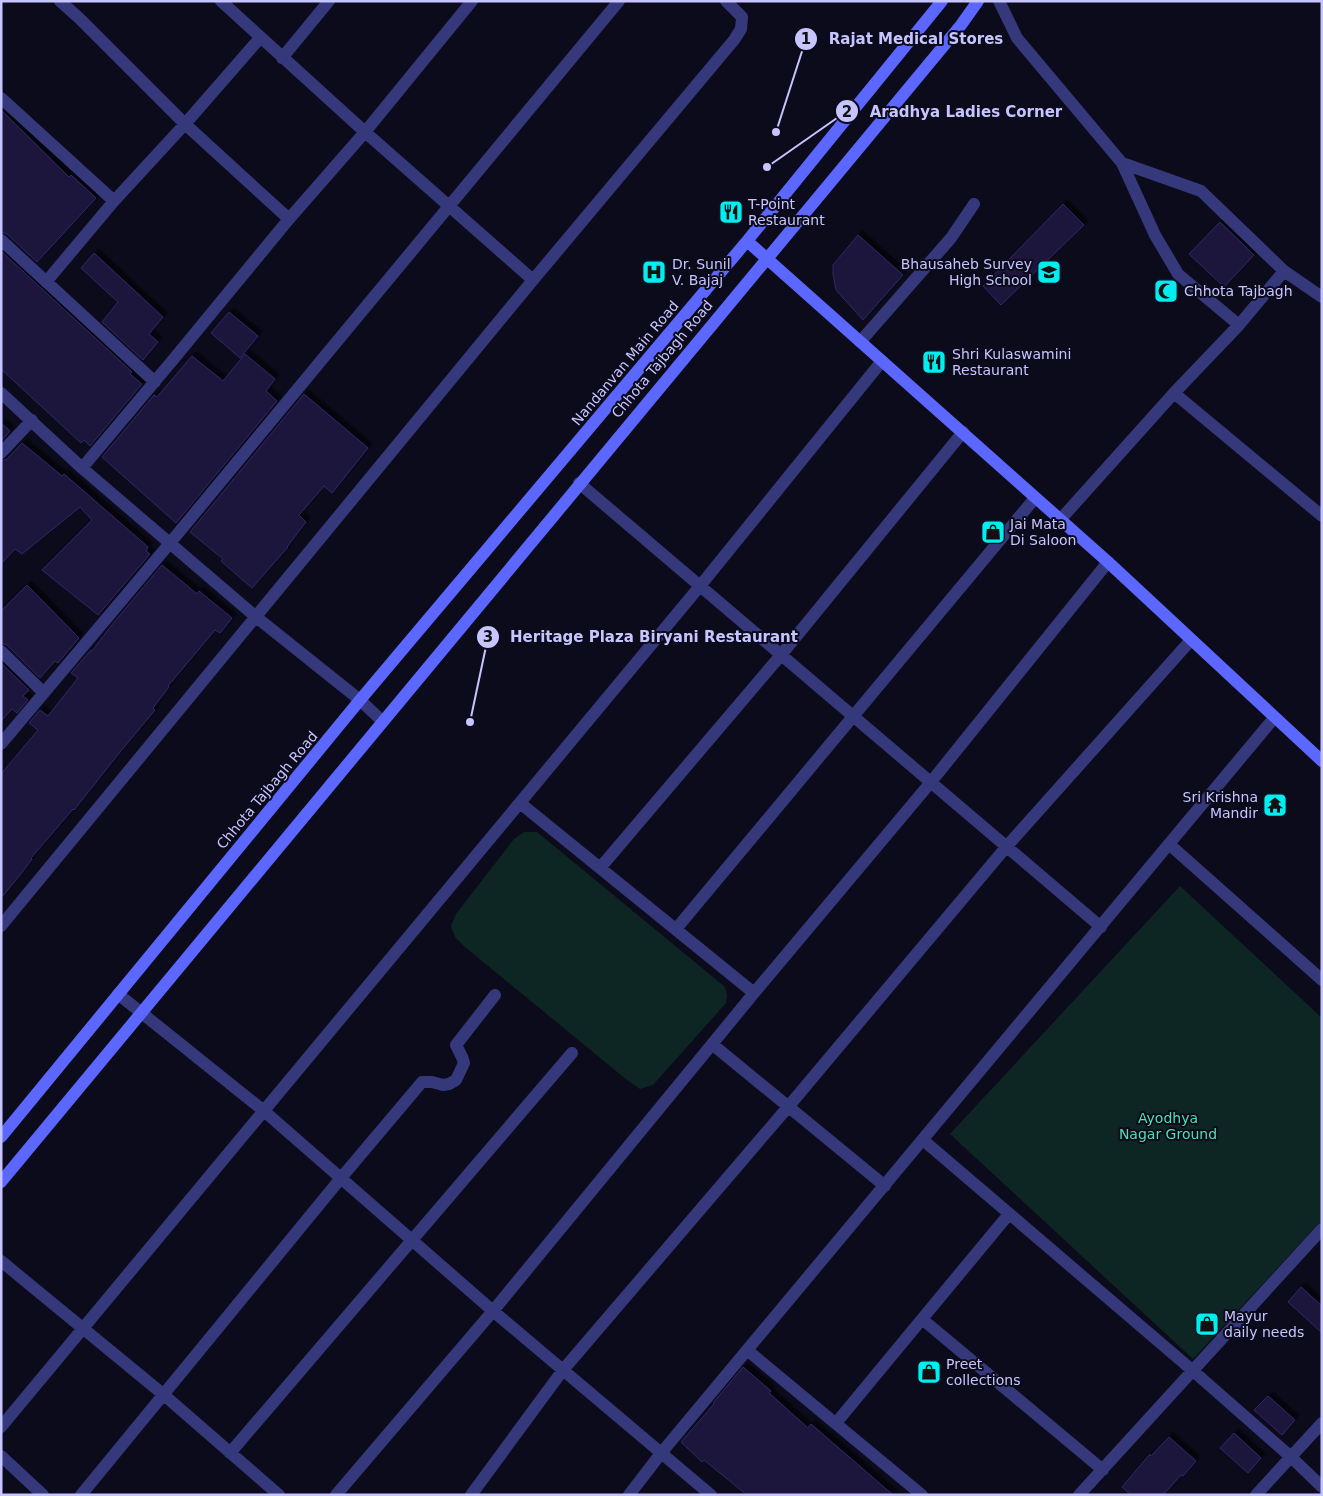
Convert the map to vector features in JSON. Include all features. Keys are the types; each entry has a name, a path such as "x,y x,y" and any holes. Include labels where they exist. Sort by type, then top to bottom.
{"main road":[{"name":"Nandanvan Main Road","path":"559,466 747,241 942,1"},
{"name":"Chhota Tajbagh Road","path":"1,1182 381,720 961,24 978,1"},
{"path":"747,241 1108,562 1322,761"},
{"name":"Chhota Tajbagh Road","path":"1,1137 360,700 559,466"}],"street":[{"path":"60,1 106,44 185,124 289,218"},
{"path":"220,1 533,280"},
{"path":"282,58 330,1"},
{"path":"82,468 289,218 365,132 472,1"},
{"path":"1,744 619,1"},
{"path":"1,926 738,34 741,29 742,17 726,1"},
{"path":"999,1 1017,38 1122,162 1156,235 1178,274 1239,325"},
{"path":"46,282 114,202 260,38"},
{"path":"1,98 114,202"},
{"path":"1122,162 1201,190 1284,271 1322,297"},
{"path":"860,342 951,238 974,204"},
{"path":"1,240 155,382"},
{"path":"1060,520 1174,393 1239,325 1284,271"},
{"path":"1,1427 700,586 882,361"},
{"path":"1,393 82,468 256,617 360,700 381,720"},
{"path":"1174,393 1322,516"},
{"path":"1,453 32,420"},
{"path":"600,868 781,655 963,432"},
{"path":"579,483 1101,927"},
{"path":"676,929 1035,498"},
{"path":"336,1495 493,1311 754,993 932,782 1108,562"},
{"path":"471,1495 563,1370 788,1107 1007,846 1191,640"},
{"path":"1,652 44,693"},
{"path":"629,1495 662,1452 1274,718"},
{"path":"520,803 754,993"},
{"path":"1170,844 1322,980"},
{"path":"118,994 264,1111 493,1311 711,1495"},
{"path":"81,1495 422,1082 443,1085 450,1084 456,1080 464,1064 456,1044 495,995"},
{"path":"712,1044 884,1186"},
{"path":"230,1453 572,1053"},
{"path":"923,1140 1192,1370 1291,1457 1322,1487"},
{"path":"836,1423 1009,1214"},
{"path":"1079,1495 1322,1229"},
{"path":"1,1261 164,1394 279,1495"},
{"path":"922,1319 1103,1470"},
{"path":"747,1350 922,1495"},
{"path":"1256,1495 1322,1422"},
{"path":"1,1456 43,1495"}],"green space":[{"path":"524,832 537,832 725,987 726,1003 653,1085 640,1089 627,1080 455,937 451,926 456,914 514,839"},
{"name":"Ayodhya Nagar Ground","path":"1180,886 1322,1018 1322,1220 1193,1359 950,1134"}],"building":[{"path":"1,110 69,177 71,175 96,198 37,262 7,234 1,232"},
{"path":"1063,204 1084,225 1001,305 983,286"},
{"path":"1220,222 1254,255 1224,287 1189,254"},
{"path":"858,235 903,275 863,320 836,290 833,274 833,265"},
{"path":"1,251 132,372 130,374 142,384 90,446 84,440 81,443 1,369"},
{"path":"94,253 163,317 149,334 158,342 143,360 102,322 118,302 81,268"},
{"path":"229,312 258,336 240,358 211,333"},
{"path":"245,354 275,379 266,391 277,401 176,523 102,457 154,395 157,397 192,356 223,381"},
{"path":"304,394 368,448 332,493 324,486 299,515 306,522 288,547 252,588 221,561 223,559 190,532"},
{"path":"1,423 10,431 1,441"},
{"path":"22,443 62,476 64,474 148,547 146,551 150,554 98,615 42,570 92,520 80,507 22,554 15,549 1,564 1,461 7,459"},
{"path":"162,565 197,594 199,591 232,618 220,633 215,630 168,686 153,708 155,710 74,810 31,858 1,898 1,774 38,730 29,723 40,710 48,716 78,678 71,673 92,651"},
{"path":"27,585 79,638 58,663 55,661 40,678 7,645 1,643 1,611"},
{"path":"1,663 29,690 23,696 28,700 17,713 12,709 1,721"},
{"path":"1301,1287 1322,1306 1322,1333 1288,1302"},
{"path":"743,1367 771,1391 769,1393 808,1428 811,1424 893,1495 747,1495 704,1460 702,1462 681,1442"},
{"path":"1268,1396 1295,1420 1282,1435 1254,1410"},
{"path":"1234,1433 1261,1458 1248,1473 1220,1448"},
{"path":"1169,1437 1196,1461 1163,1495 1131,1495 1122,1487 1150,1454 1151,1456"}],"place":[{"name":"Rajat Medical Stores","path":"776,132"},
{"name":"Aradhya Ladies Corner","path":"767,167"},
{"name":"T-Point Restaurant","path":"731,212"},
{"name":"Dr. Sunil V. Bajaj","path":"654,272"},
{"name":"Bhausaheb Survey High School","path":"1049,272"},
{"name":"Chhota Tajbagh","path":"1166,291"},
{"name":"Shri Kulaswamini Restaurant","path":"934,362"},
{"name":"Jai Mata Di Saloon","path":"993,532"},
{"name":"Heritage Plaza Biryani Restaurant","path":"470,722"},
{"name":"Sri Krishna Mandir","path":"1275,805"},
{"name":"Mayur daily needs","path":"1207,1324"},
{"name":"Preet collections","path":"929,1372"}]}
